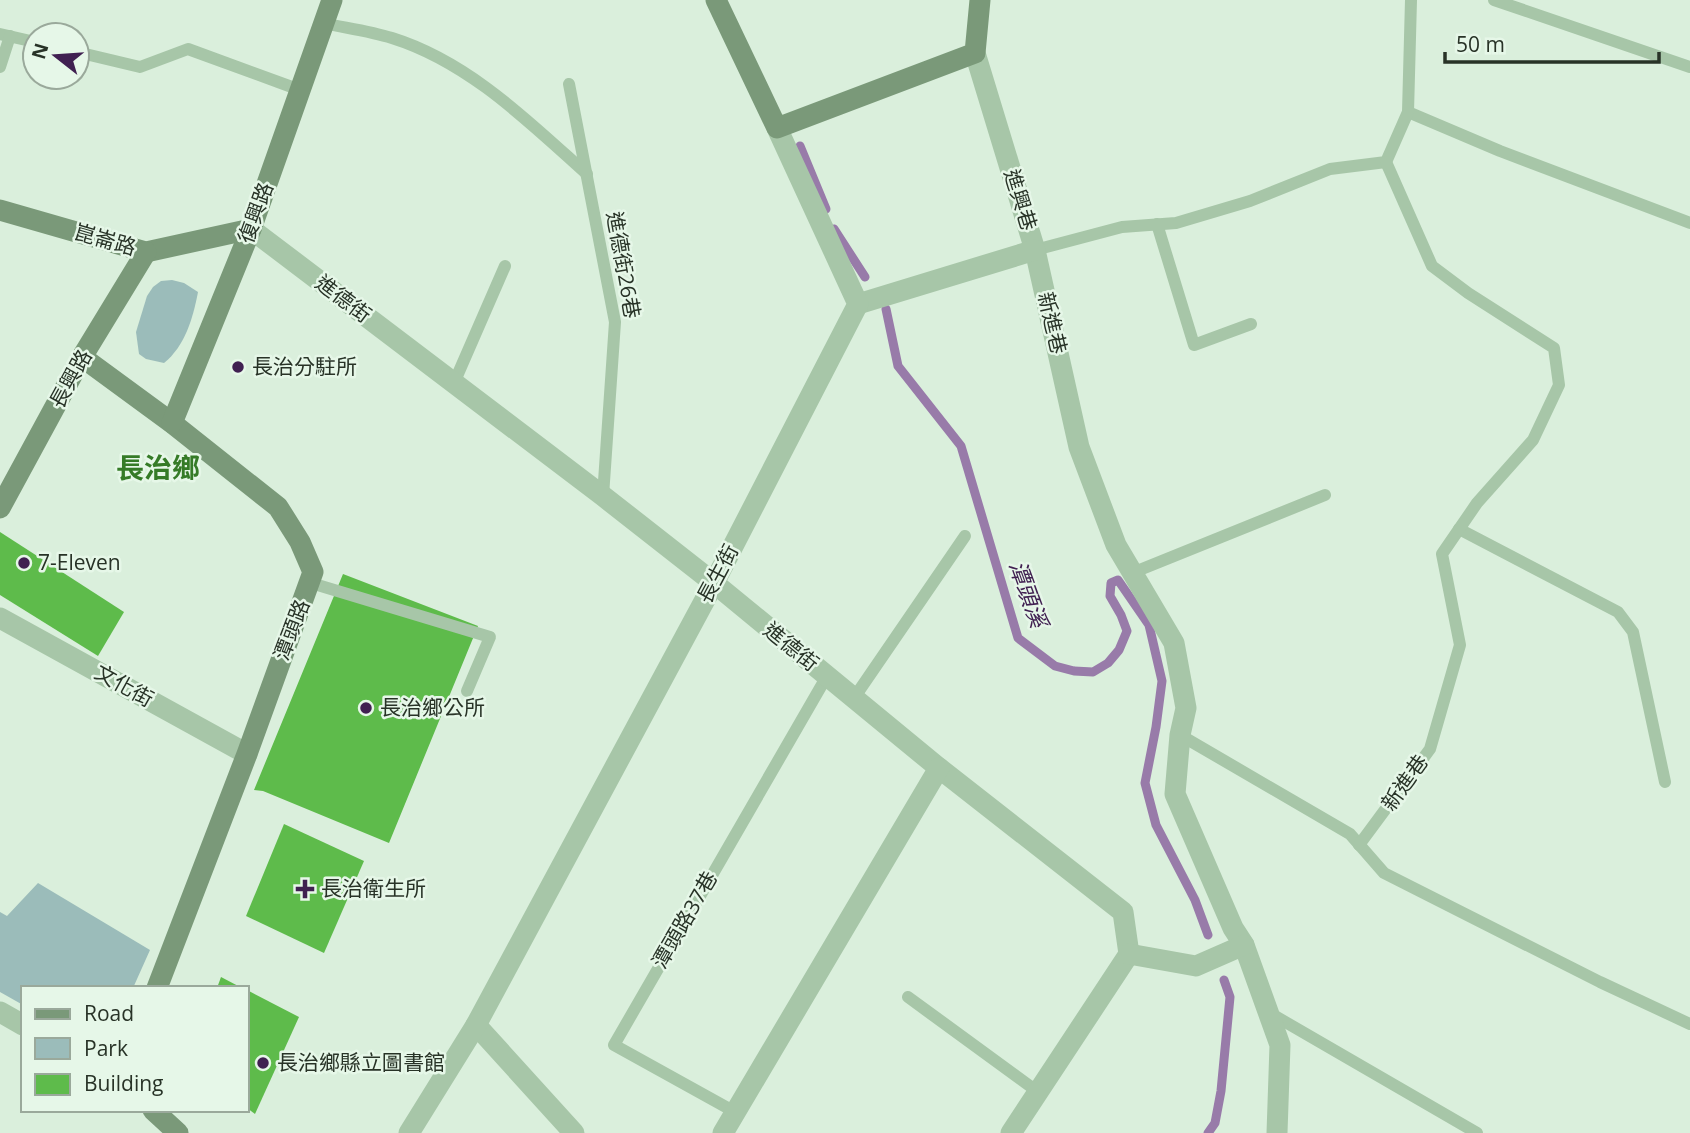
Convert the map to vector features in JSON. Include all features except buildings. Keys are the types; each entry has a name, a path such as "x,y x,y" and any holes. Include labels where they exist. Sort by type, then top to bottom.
{"street":[{"name":"復興路","path":"172,423 251,229 332,0"},
{"path":"716,0 858,304"},
{"name":"進興巷","path":"858,304 1035,250 975,53 979,0"},
{"path":"777,128 975,53"},
{"name":"崑崙路","path":"0,210 146,252 251,229"},
{"name":"進德街","path":"251,229 603,496 714,583 939,768 1123,912 1129,954"},
{"name":"新進巷","path":"1035,250 1079,447 1116,545 1174,643 1186,708 1180,735 1175,794 1233,928 1244,945 1280,1045 1277,1133"},
{"name":"長興路","path":"0,508 82,357 146,252"},
{"name":"長生街","path":"409,1133 475,1025 714,583 858,304"},
{"name":"潭頭路","path":"82,357 172,423 278,507 313,572 158,986"},
{"name":"文化街","path":"0,618 247,754"},
{"path":"723,1133 939,768"},
{"path":"1011,1133 1129,954 1196,966 1244,945"},
{"path":"0,1012 21,1025"},
{"path":"475,1025 574,1133"},
{"path":"155,1112 178,1133"}],"lane":[{"path":"1035,250 1122,227 1176,223 1250,201 1330,169 1386,162 1408,112 1411,0"},
{"path":"1494,0 1690,67"},
{"path":"323,23 393,38 451,63 520,114 587,174"},
{"path":"0,67 5,35"},
{"path":"91,55 140,67 188,49 300,90"},
{"name":"進德街26巷","path":"569,83 615,322 603,496"},
{"path":"1408,112 1500,151 1690,223"},
{"name":"新進巷","path":"1359,845 1430,750 1460,645 1442,554 1477,503 1533,440 1559,386 1554,348 1468,293 1432,266 1386,162"},
{"path":"1157,224 1194,345 1251,324"},
{"path":"454,383 505,266"},
{"path":"1132,573 1325,495"},
{"path":"1459,529 1618,612 1633,632 1665,782"},
{"path":"854,698 965,536"},
{"path":"311,583 490,636 467,691"},
{"name":"潭頭路37巷","path":"735,1112 614,1045 827,676"},
{"path":"1180,735 1350,834 1384,873 1600,982 1690,1024"},
{"path":"908,997 1038,1092"},
{"path":"1268,1012 1477,1133"}],"green space":[{"path":"161,281 184,283 198,292 187,331 164,363 146,359 139,354 136,332 147,296 153,287"},
{"path":"38,883 150,950 134,986 21,986 21,1004 0,992 0,912 7,916"}],"waterway":[{"name":"潭頭溪","path":"800,146 826,209"},
{"name":"潭頭溪","path":"834,229 865,277"},
{"name":"潭頭溪","path":"886,309 898,366 961,446 1018,638 1055,666 1093,672 1108,663 1119,650 1127,631 1110,596 1111,583 1118,580 1149,625 1162,681 1145,783 1156,825 1195,900 1208,935"},
{"name":"潭頭溪","path":"1208,1133 1215,1123 1221,1091 1230,997 1224,980"}],"place":[{"name":"長治分駐所","path":"238,367"},
{"name":"7-Eleven","path":"24,563"},
{"name":"長治鄉公所","path":"366,708"},
{"name":"長治衛生所","path":"305,889"},
{"name":"長治鄉縣立圖書館","path":"263,1063"}],"district":[{"name":"長治鄉","path":"158,468"}]}
